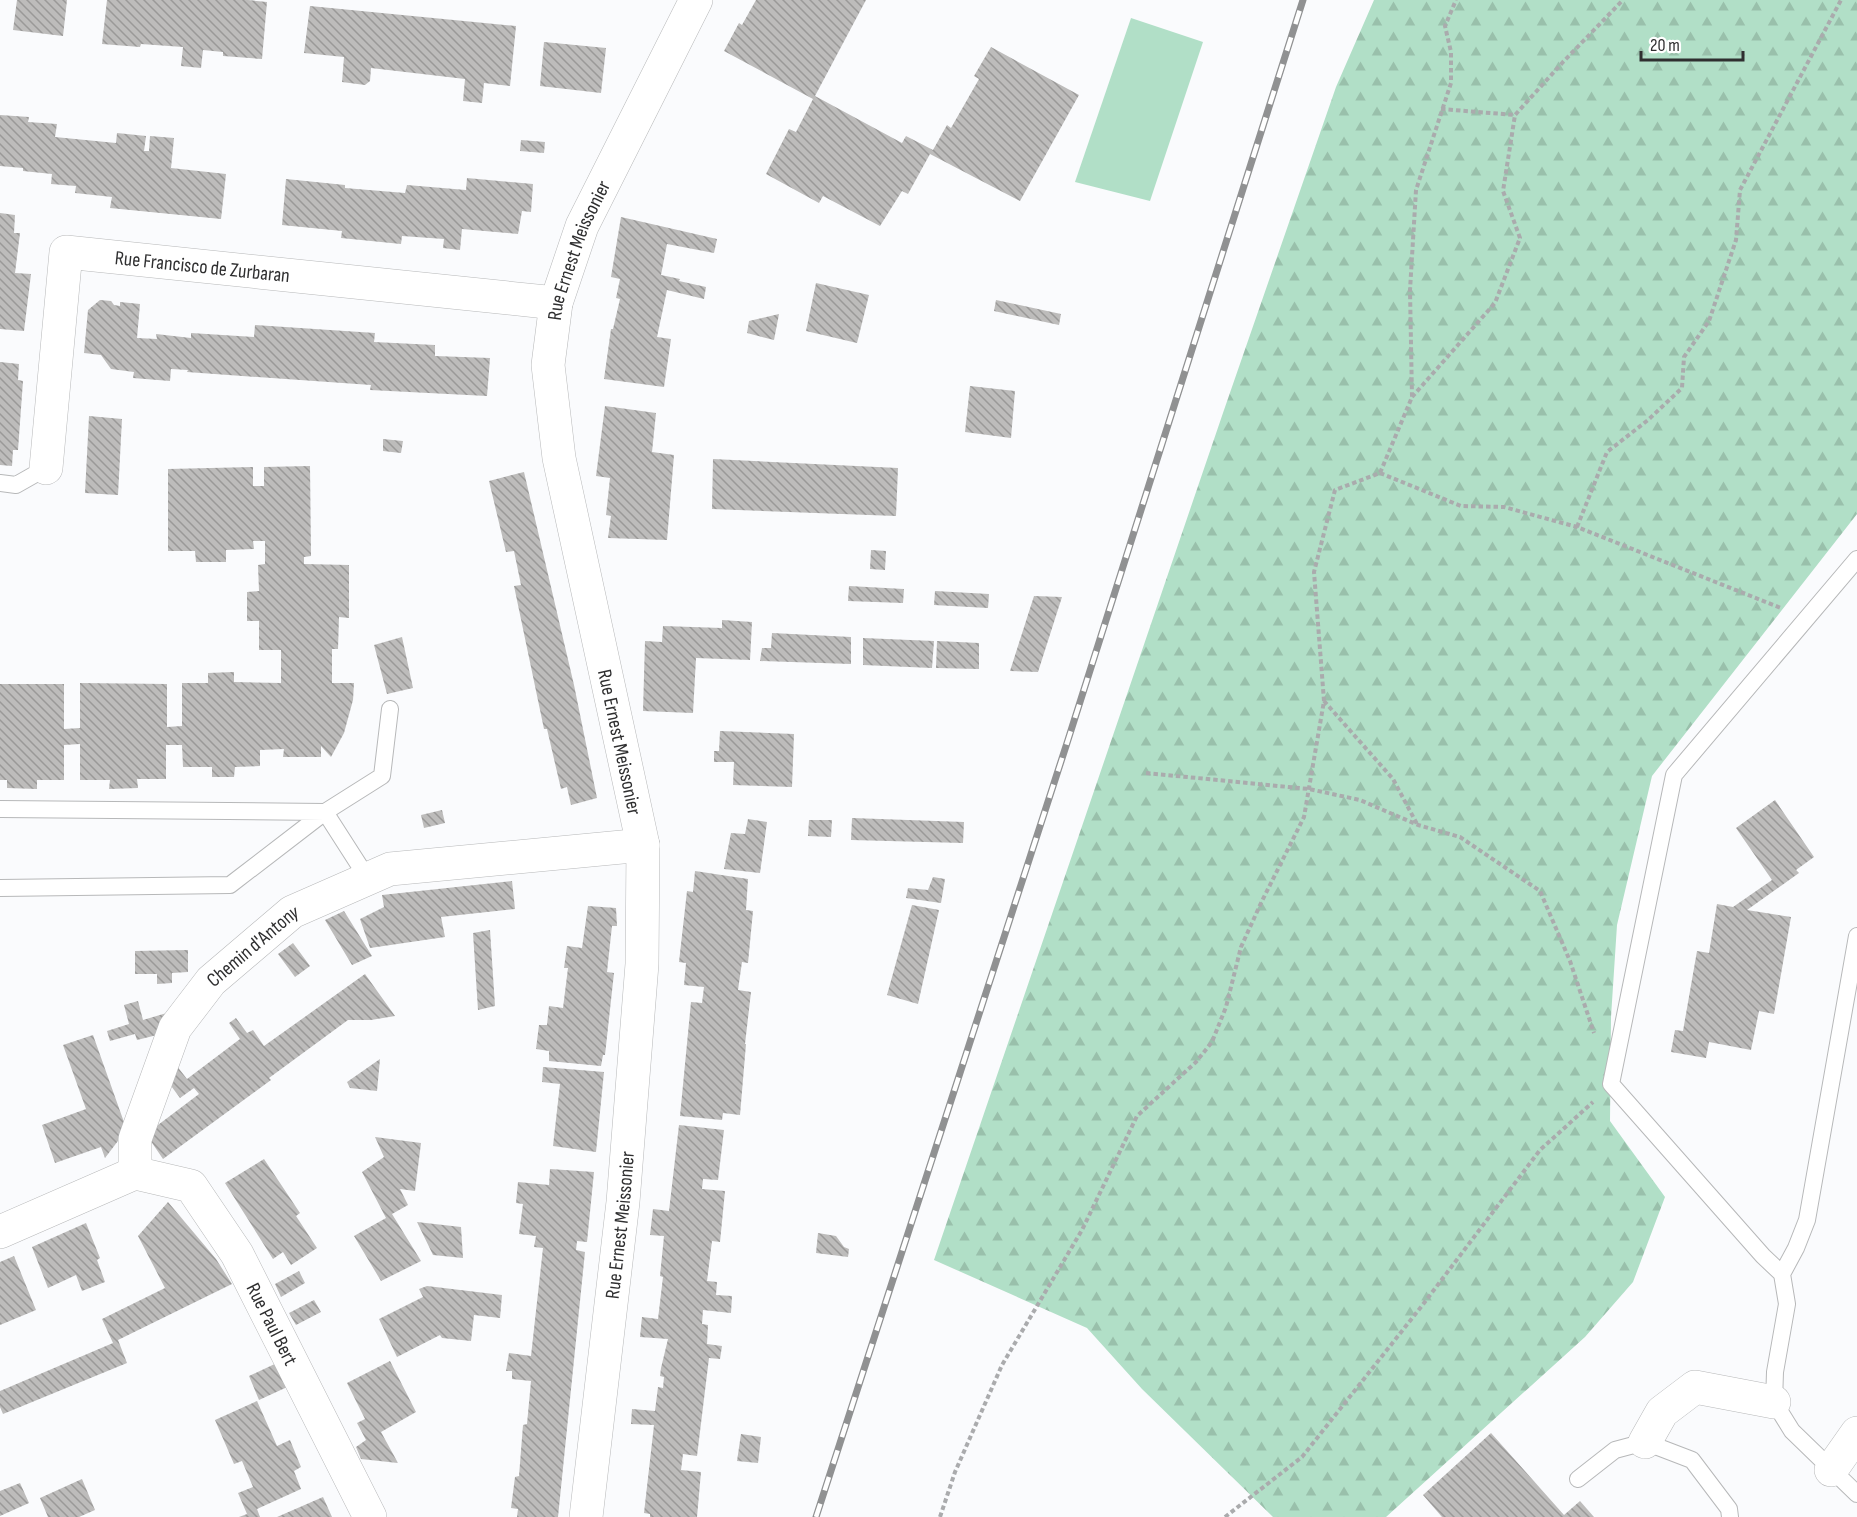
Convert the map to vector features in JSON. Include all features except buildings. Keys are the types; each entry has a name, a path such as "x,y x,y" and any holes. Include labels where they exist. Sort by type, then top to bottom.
{"street":[{"name":"Rue Ernest Meissonier","path":"586,1517 624,1190 642,964 643,845 559,458 548,366 556,303 582,226 687,3"},
{"name":"Rue Francisco de Zurbaran","path":"46,468 66,252 556,303"},
{"name":"Chemin d'Antony","path":"135,1173 135,1139 175,1028 211,981 292,912 390,869 643,845"},
{"path":"0,1232 135,1173"},
{"name":"Rue Paul Bert","path":"135,1173 191,1186 237,1254 370,1517"},
{"path":"1645,1442 1662,1413 1695,1387 1774,1402"},
{"path":"1831,1470 1857,1433"}],"lane":[{"path":"0,483 16,484 46,468"},
{"path":"1857,559 1674,775 1611,1084 1763,1256 1782,1274 1787,1304 1775,1372 1774,1402 1792,1431 1857,1494"},
{"path":"0,888 230,885 325,812 382,776 390,710"},
{"path":"0,809 325,812"},
{"path":"325,812 368,879"},
{"path":"1782,1274 1807,1220 1857,936"},
{"path":"1578,1479 1615,1450 1645,1442 1692,1460 1729,1509 1730,1517"}],"path":[{"path":"1412,397 1410,290 1416,190 1450,83 1451,52 1445,26 1456,0"},
{"path":"1380,473 1412,397 1495,303 1520,238 1503,191 1515,115 1623,0"},
{"path":"1577,527 1607,452 1648,420 1682,388 1684,357 1709,321 1736,240 1740,190 1841,0"},
{"path":"1441,109 1515,115"},
{"path":"940,1517 955,1472 1002,1365 1082,1230 1137,1116 1196,1062 1212,1042 1226,1007 1241,947 1304,818 1324,700 1314,572 1335,490 1380,473 1461,506 1504,507 1577,527 1807,618"},
{"path":"1324,700 1394,779 1418,825"},
{"path":"1146,773 1309,789 1360,800 1418,825 1460,837 1540,891 1570,961 1611,1084 1540,1150 1421,1307 1302,1457 1225,1517"}],"green space":[{"path":"1374,0 1857,0 1857,514 1652,776 1617,925 1611,1017 1610,1121 1665,1197 1633,1282 1585,1337 1386,1517 1273,1517 1142,1389 1087,1328 934,1260 1336,87"},
{"path":"1131,18 1203,42 1150,201 1075,182"}],"railway":[{"path":"816,1517 1067,743 1303,0"}]}
